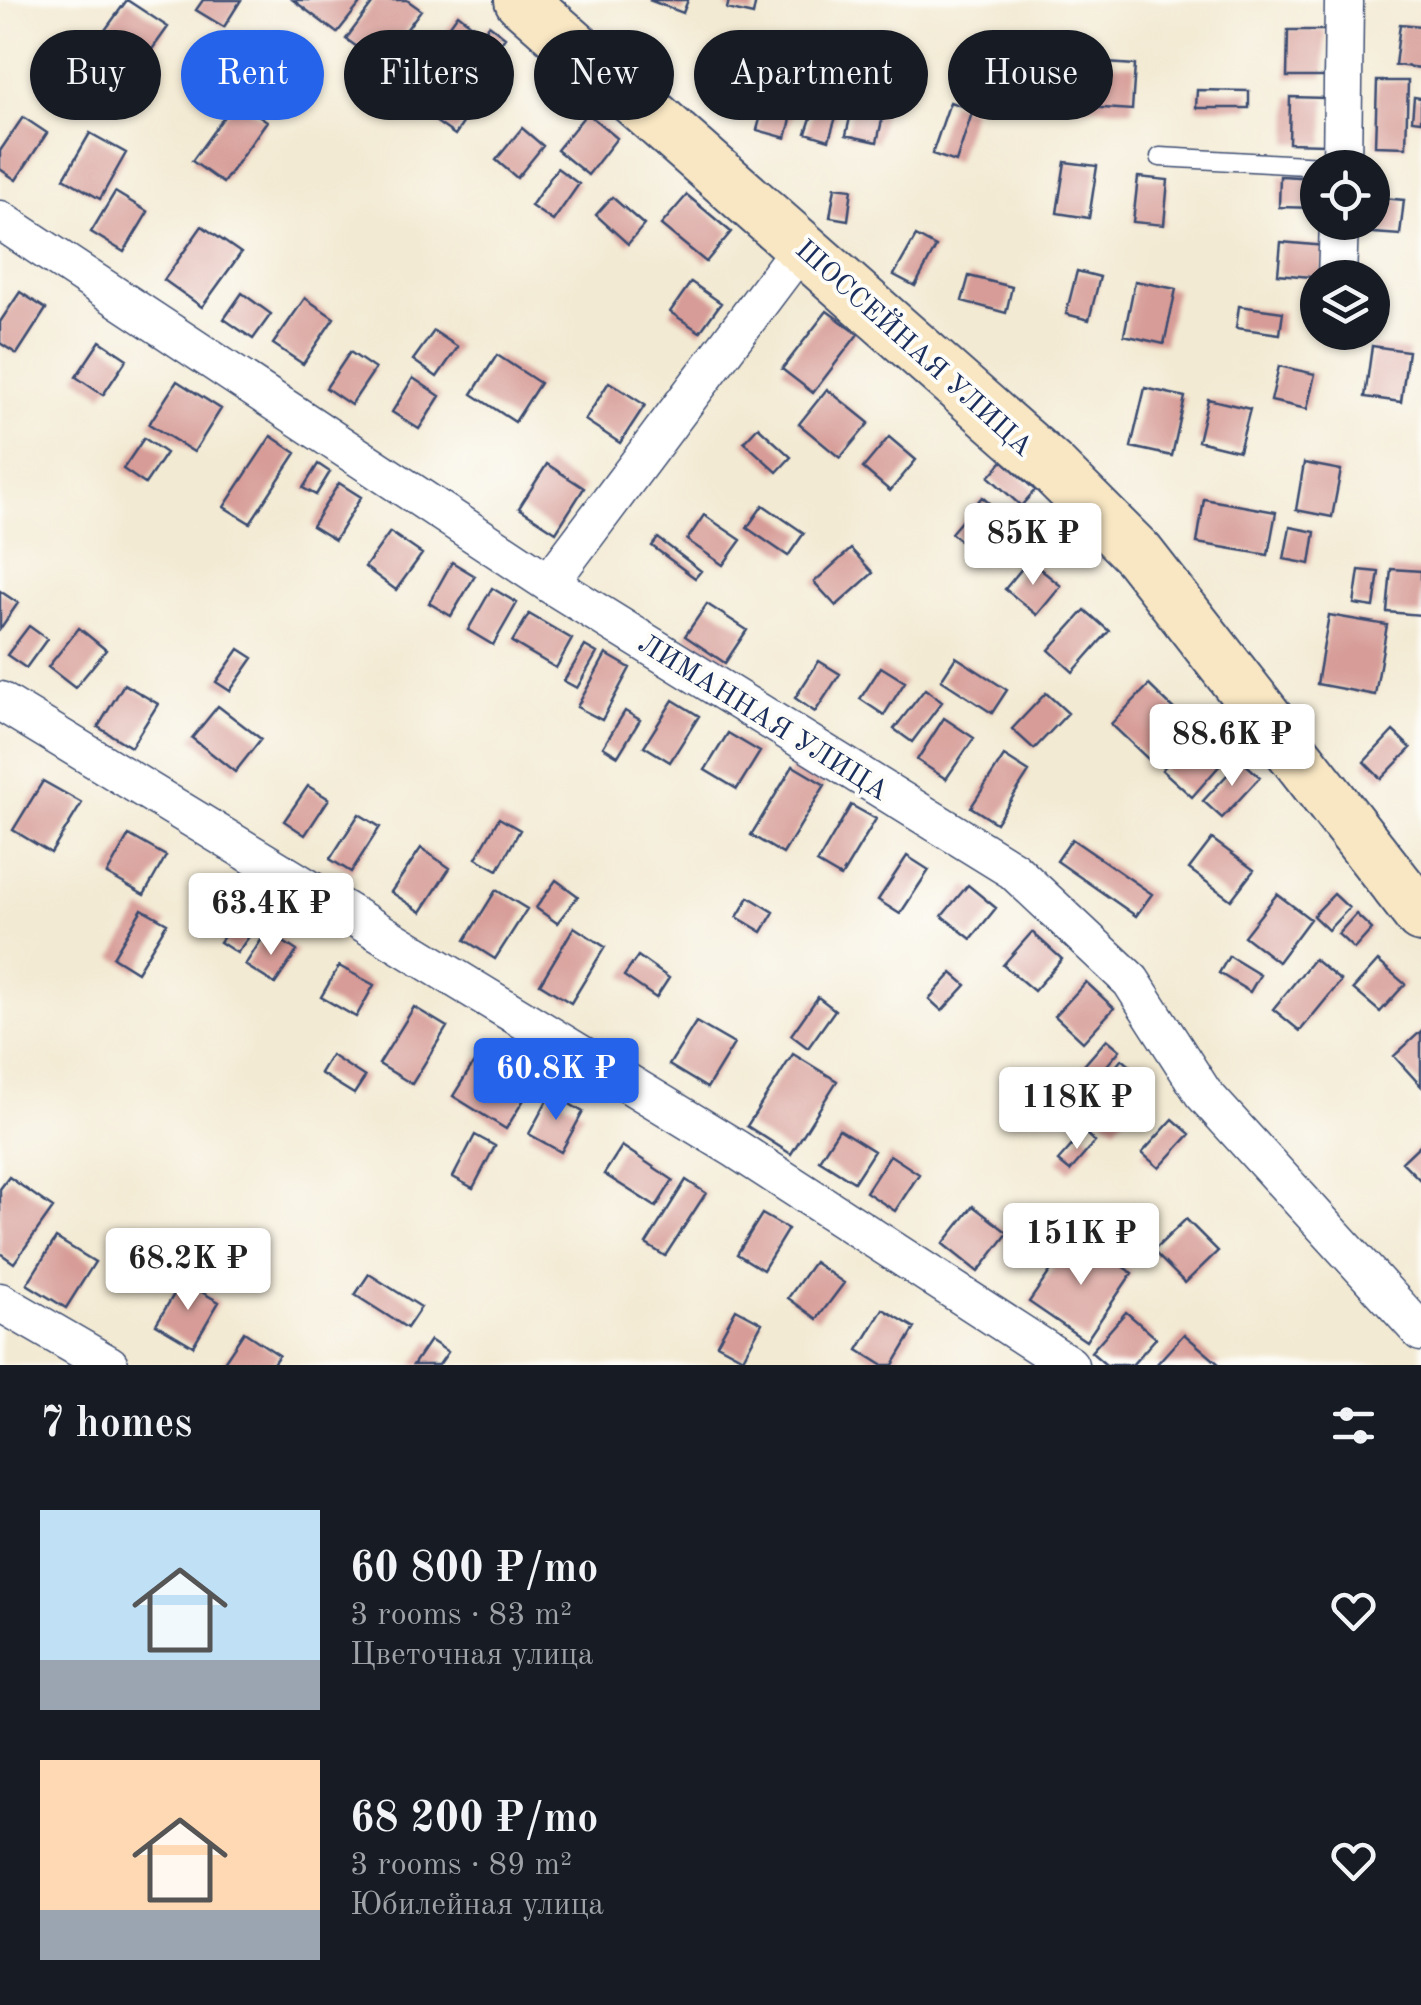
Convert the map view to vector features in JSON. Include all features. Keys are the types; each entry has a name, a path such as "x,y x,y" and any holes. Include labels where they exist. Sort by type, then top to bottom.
{"main road":[{"name":"ШОССЕЙНАЯ УЛИЦА","path":"521,0 1052,468 1138,554 1421,916"}],"street":[{"path":"1342,150 1344,0"},
{"name":"ЛИМАННАЯ УЛИЦА","path":"0,220 549,583 1013,870 1131,981 1203,1093 1421,1332"},
{"path":"549,583 802,246"},
{"path":"0,701 736,1149 1069,1365"},
{"path":"0,1302 109,1365"}],"lane":[{"path":"1160,157 1300,165"}],"building":[{"path":"127,0 168,27 161,37 161,30 105,30"},
{"path":"203,0 241,0 224,27 196,10"},
{"path":"293,0 363,0 337,33"},
{"path":"375,0 407,0 421,10 406,30 353,30"},
{"path":"649,0 688,0 683,13"},
{"path":"729,0 756,0 753,15 727,9"},
{"path":"458,14 472,25 468,30 447,30"},
{"path":"1400,24 1421,26 1421,68 1395,65"},
{"path":"1288,30 1325,30 1324,77 1287,77"},
{"path":"1113,64 1135,65 1132,110 1113,109"},
{"path":"1377,81 1408,81 1406,147 1375,146"},
{"path":"1197,90 1249,91 1249,108 1196,108"},
{"path":"1290,97 1326,98 1324,144 1289,143"},
{"path":"1414,97 1421,98 1421,121 1412,120"},
{"path":"948,108 948,120 970,120 956,162 932,154"},
{"path":"23,117 47,133 16,180 0,169 0,151"},
{"path":"222,120 267,121 223,183 192,161"},
{"path":"434,120 465,120 455,135"},
{"path":"581,120 595,120 617,138 588,175 557,150"},
{"path":"760,120 791,120 786,138 757,130"},
{"path":"810,120 835,120 829,140 806,133"},
{"path":"849,120 882,120 877,142 846,135"},
{"path":"522,128 543,146 517,178 496,160"},
{"path":"90,133 126,153 100,199 64,178"},
{"path":"1065,162 1097,166 1089,218 1057,213"},
{"path":"557,168 579,184 553,221 531,206"},
{"path":"1280,176 1300,177 1300,208 1279,207"},
{"path":"1138,177 1168,180 1164,225 1133,222"},
{"path":"835,187 852,189 848,220 830,217"},
{"path":"115,192 148,212 124,252 91,232"},
{"path":"687,195 731,232 706,262 661,225"},
{"path":"612,197 644,225 628,244 596,215"},
{"path":"1390,199 1404,200 1400,235 1390,234"},
{"path":"202,226 241,253 202,307 164,280"},
{"path":"916,236 936,247 915,286 894,275"},
{"path":"1281,242 1325,246 1324,260 1300,260 1300,276 1278,274"},
{"path":"1077,271 1100,277 1089,320 1066,314"},
{"path":"969,276 1012,287 1006,313 962,301"},
{"path":"1135,281 1176,289 1164,344 1124,335"},
{"path":"691,282 721,303 700,332 670,312"},
{"path":"20,292 46,309 17,354 0,343 0,322"},
{"path":"242,293 271,314 253,339 224,319"},
{"path":"305,298 334,318 303,364 273,344"},
{"path":"1239,306 1283,312 1280,334 1236,328"},
{"path":"827,311 858,334 813,393 782,369"},
{"path":"434,331 458,347 437,377 413,360"},
{"path":"100,341 127,359 103,395 76,377"},
{"path":"1371,350 1408,351 1401,402 1365,397"},
{"path":"350,352 375,369 351,405 326,388"},
{"path":"497,355 540,383 515,422 472,394"},
{"path":"1279,366 1315,374 1307,409 1271,401"},
{"path":"413,378 440,396 419,429 392,412"},
{"path":"177,381 221,409 194,452 149,424"},
{"path":"609,382 645,405 620,443 585,420"},
{"path":"1145,388 1185,397 1172,456 1131,447"},
{"path":"827,389 869,423 840,458 799,424"},
{"path":"1208,399 1250,409 1239,451 1198,441"},
{"path":"758,427 791,457 777,472 744,442"},
{"path":"271,436 296,453 250,523 224,507"},
{"path":"889,437 916,460 890,491 863,468"},
{"path":"144,438 166,453 145,484 123,469"},
{"path":"1003,461 1035,490 1021,506 989,477"},
{"path":"1304,463 1341,470 1332,517 1296,510"},
{"path":"318,464 330,472 316,495 303,488"},
{"path":"547,464 584,488 556,532 519,508"},
{"path":"339,483 361,497 335,540 312,526"},
{"path":"982,497 1004,516 973,551 951,533"},
{"path":"1204,499 1276,512 1268,555 1197,543"},
{"path":"763,505 804,533 788,556 747,528"},
{"path":"704,515 741,540 723,565 687,540"},
{"path":"1290,527 1315,532 1310,564 1284,559"},
{"path":"390,532 422,554 396,590 365,567"},
{"path":"658,538 701,571 695,578 652,546"},
{"path":"851,549 873,573 836,606 814,582"},
{"path":"1029,560 1061,586 1037,615 1005,589"},
{"path":"452,562 475,576 451,616 429,603"},
{"path":"1391,569 1421,571 1421,615 1387,612"},
{"path":"1359,570 1379,572 1374,607 1354,604"},
{"path":"492,588 517,603 493,645 468,630"},
{"path":"0,591 18,603 0,629"},
{"path":"707,604 747,630 725,663 685,636"},
{"path":"1085,610 1109,631 1073,672 1049,650"},
{"path":"529,614 572,639 556,668 512,642"},
{"path":"1329,615 1387,625 1375,695 1317,684"},
{"path":"29,626 47,639 26,668 7,655"},
{"path":"79,628 106,650 75,688 48,667"},
{"path":"585,646 597,653 577,688 564,681"},
{"path":"239,649 253,658 230,691 216,682"},
{"path":"606,654 630,668 602,720 577,707"},
{"path":"956,657 1007,690 992,713 941,680"},
{"path":"819,661 840,674 815,712 795,698"},
{"path":"881,667 905,682 884,715 860,699"},
{"path":"124,684 158,704 131,747 98,727"},
{"path":"1149,685 1185,720 1148,759 1111,724"},
{"path":"925,689 942,702 912,742 894,729"},
{"path":"1046,693 1068,713 1034,749 1012,729"},
{"path":"673,700 699,716 670,762 644,746"},
{"path":"218,706 261,739 235,772 192,738"},
{"path":"625,711 640,720 618,756 603,747"},
{"path":"944,718 974,738 946,779 917,760"},
{"path":"1206,721 1236,747 1192,797 1162,770"},
{"path":"1393,731 1411,748 1381,779 1364,762"},
{"path":"728,733 760,752 737,789 705,770"},
{"path":"1004,756 1029,772 996,823 971,807"},
{"path":"1241,760 1260,777 1222,818 1203,801"},
{"path":"793,766 825,785 783,854 751,835"},
{"path":"43,781 82,803 51,853 13,830"},
{"path":"308,786 329,799 305,835 284,821"},
{"path":"851,805 876,819 841,877 817,863"},
{"path":"359,814 380,827 351,872 330,859"},
{"path":"499,818 520,830 498,870 476,858"},
{"path":"129,835 166,856 144,895 107,874"},
{"path":"1072,839 1152,894 1136,916 1057,861"},
{"path":"1212,839 1254,870 1231,900 1189,869"},
{"path":"421,848 450,868 421,912 391,892"},
{"path":"907,856 929,870 900,914 878,900"},
{"path":"556,880 578,896 557,923 536,908"},
{"path":"968,885 996,908 971,939 942,916"},
{"path":"496,890 527,909 495,959 465,940"},
{"path":"1277,894 1310,919 1278,962 1244,936"},
{"path":"1334,894 1349,908 1328,930 1313,916"},
{"path":"749,897 774,912 762,932 737,917"},
{"path":"244,908 261,920 237,953 220,942"},
{"path":"142,909 167,923 137,972 113,957"},
{"path":"1356,914 1372,929 1354,949 1338,934"},
{"path":"574,927 605,947 571,1003 540,984"},
{"path":"267,931 297,951 275,984 245,965"},
{"path":"1032,932 1062,959 1034,991 1003,965"},
{"path":"638,956 669,978 656,998 624,976"},
{"path":"1229,956 1260,975 1250,992 1219,973"},
{"path":"1314,959 1341,981 1300,1031 1273,1009"},
{"path":"1378,961 1405,984 1380,1012 1353,989"},
{"path":"339,966 374,985 356,1017 321,997"},
{"path":"952,973 966,985 942,1011 929,999"},
{"path":"1086,982 1114,1008 1083,1042 1055,1016"},
{"path":"818,997 835,1010 808,1048 791,1035"},
{"path":"414,1007 447,1027 412,1084 379,1064"},
{"path":"696,1022 734,1044 707,1088 669,1065"},
{"path":"1421,1031 1421,1086 1394,1056"},
{"path":"1107,1039 1120,1050 1093,1082 1080,1070"},
{"path":"793,1054 837,1081 791,1154 747,1126"},
{"path":"331,1055 365,1077 354,1094 320,1073"},
{"path":"478,1056 531,1088 506,1129 453,1096"},
{"path":"1122,1059 1152,1084 1115,1128 1085,1103"},
{"path":"551,1093 583,1112 561,1152 529,1134"},
{"path":"1173,1119 1190,1134 1159,1168 1142,1153"},
{"path":"839,1129 874,1151 854,1182 819,1160"},
{"path":"1084,1132 1095,1142 1070,1171 1058,1161"},
{"path":"475,1135 495,1146 473,1188 453,1177"},
{"path":"1421,1144 1421,1181 1402,1162"},
{"path":"622,1146 673,1180 656,1207 604,1174"},
{"path":"890,1155 919,1174 895,1211 866,1192"},
{"path":"9,1177 53,1208 14,1263 0,1253 0,1189"},
{"path":"686,1180 706,1193 665,1256 646,1244"},
{"path":"973,1206 1008,1233 978,1272 943,1244"},
{"path":"762,1214 788,1229 763,1270 737,1254"},
{"path":"1186,1219 1218,1251 1185,1283 1153,1251"},
{"path":"1076,1234 1132,1273 1086,1341 1029,1302"},
{"path":"56,1238 95,1262 66,1308 27,1284"},
{"path":"814,1262 844,1283 817,1319 788,1298"},
{"path":"369,1274 421,1307 407,1328 355,1295"},
{"path":"182,1281 219,1302 193,1346 156,1324"},
{"path":"736,1309 762,1323 743,1358 717,1344"},
{"path":"883,1309 915,1328 893,1365 882,1365 858,1350"},
{"path":"1126,1312 1156,1338 1132,1365 1106,1365 1091,1352"},
{"path":"244,1332 279,1355 272,1365 222,1365"},
{"path":"1184,1334 1220,1365 1156,1365"},
{"path":"430,1340 448,1352 439,1365 413,1365"}]}
